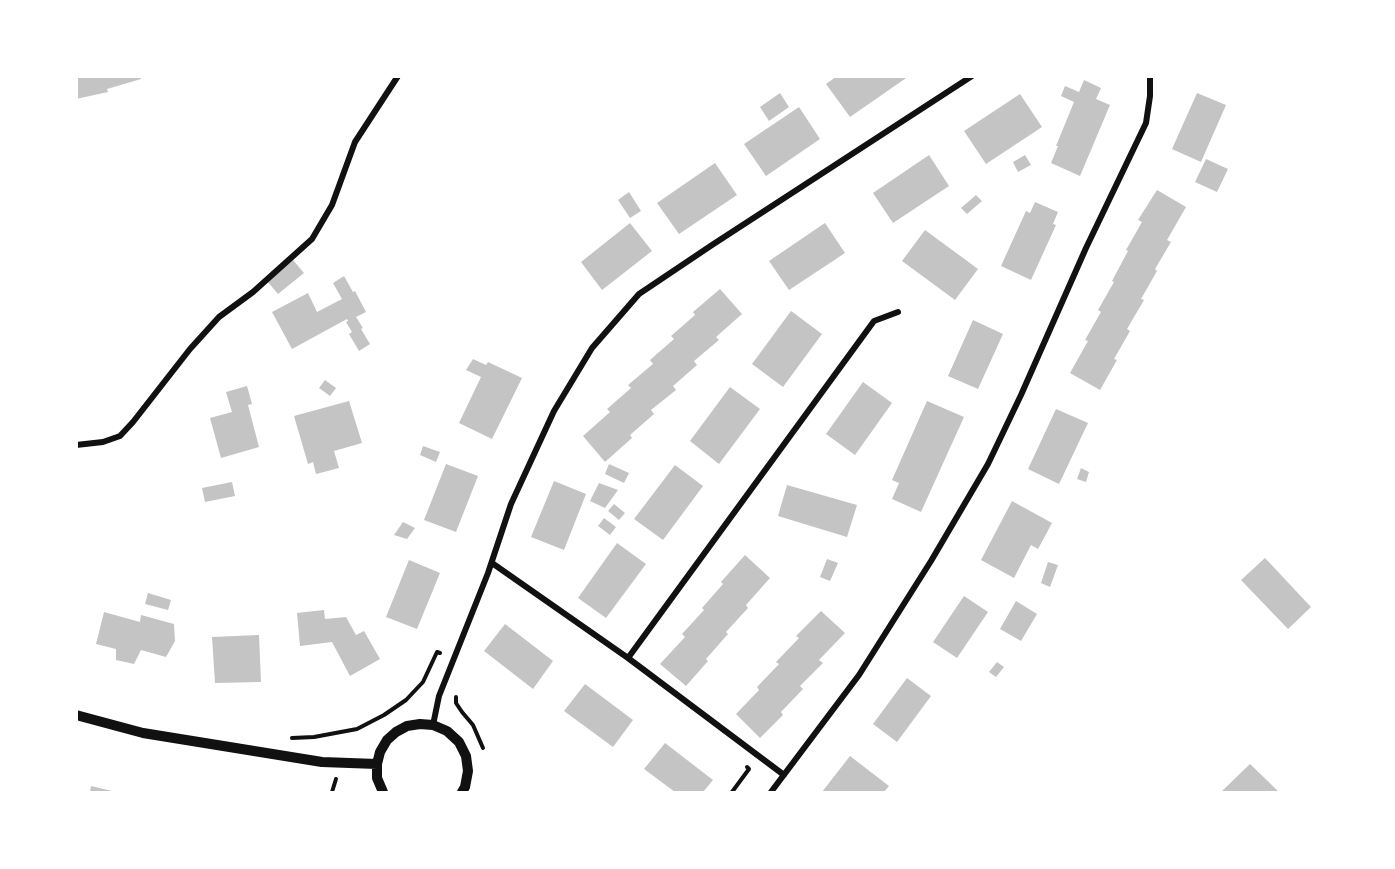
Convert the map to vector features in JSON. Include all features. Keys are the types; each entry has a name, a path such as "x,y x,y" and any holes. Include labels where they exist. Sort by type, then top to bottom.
{"street":[{"path":"76,445 103,442 120,436 190,349 219,317 253,292 312,239 332,205 355,142 398,76"},
{"path":"433,725 439,696 492,563 512,504 554,411 592,348 639,294 972,76"},
{"path":"771,792 859,675 931,561 988,464 1022,395 1086,248 1146,123 1150,76"},
{"path":"628,658 874,321 898,312"},
{"path":"492,563 628,658 784,775"},
{"path":"76,715 143,733 299,759 377,764"},
{"path":"383,792 377,778 380,752 387,740 396,732 420,723 447,731 459,742 466,756 468,771 462,792"}],"path":[{"path":"286,738 314,738 357,729 406,700 423,682 437,652 453,659"},
{"path":"455,692 456,703 473,725 483,745 484,756"},
{"path":"732,792 749,769 740,762"}],"building":[{"path":"76,76 140,76 141,79 107,89 108,92 76,99"},
{"path":"837,76 909,76 850,117 826,84"},
{"path":"1084,80 1101,88 1096,99 1110,105 1080,176 1051,163 1074,102 1061,96 1065,86 1079,92"},
{"path":"780,93 789,107 769,121 760,107"},
{"path":"1197,93 1226,105 1201,162 1172,149"},
{"path":"1020,94 1042,127 986,164 964,131"},
{"path":"799,107 820,139 766,176 744,144"},
{"path":"929,155 949,186 893,223 873,193"},
{"path":"1025,155 1031,165 1018,172 1013,162"},
{"path":"1206,159 1228,169 1217,192 1195,182"},
{"path":"715,163 737,195 679,234 657,203"},
{"path":"1157,190 1186,207 1167,240 1171,242 1155,269 1157,271 1141,299 1144,300 1127,329 1130,331 1114,359 1117,360 1100,390 1070,373 1088,341 1085,340 1101,312 1098,310 1142,222 1138,220"},
{"path":"629,192 641,211 630,218 618,200"},
{"path":"976,195 982,201 967,214 961,208"},
{"path":"1035,202 1058,212 1053,224 1056,225 1031,280 1001,266 1026,211 1030,213"},
{"path":"630,223 652,251 602,290 581,262"},
{"path":"825,223 845,253 789,290 769,261"},
{"path":"925,230 978,269 955,300 902,261"},
{"path":"293,260 304,273 278,294 267,281"},
{"path":"344,276 366,312 356,317 370,344 359,351 349,334 352,332 346,322 347,319 292,349 272,312 308,293 317,312 342,299 333,283"},
{"path":"720,289 742,314 716,337 719,340 694,361 697,365 673,386 676,390 651,410 654,414 630,435 632,438 605,462 583,436 610,412 607,409 631,388 628,385 653,364 650,360 674,339 671,336 695,315 693,312"},
{"path":"791,311 822,334 783,387 752,364"},
{"path":"973,320 1003,334 978,389 948,376"},
{"path":"473,359 486,365 488,362 522,378 492,439 459,423 481,377 466,370"},
{"path":"325,380 336,388 330,396 319,388"},
{"path":"863,382 892,403 855,455 826,434"},
{"path":"247,386 252,404 248,405 259,447 221,458 210,418 232,412 226,392"},
{"path":"730,387 760,409 719,464 690,441"},
{"path":"349,401 362,443 334,451 339,468 316,474 313,462 308,464 294,416"},
{"path":"927,401 964,417 921,512 892,499 899,483 892,480"},
{"path":"1056,409 1088,423 1059,484 1028,469"},
{"path":"423,446 440,452 436,462 420,455"},
{"path":"446,464 478,476 456,532 424,520"},
{"path":"609,464 629,473 624,483 605,474"},
{"path":"675,465 703,486 663,540 634,519"},
{"path":"1081,468 1089,472 1086,482 1077,479"},
{"path":"554,481 586,494 564,550 531,537"},
{"path":"232,482 235,496 205,502 202,488"},
{"path":"599,483 618,490 605,508 590,501"},
{"path":"787,485 857,505 847,537 778,516"},
{"path":"1012,501 1052,523 1038,549 1031,545 1014,578 981,560"},
{"path":"614,504 625,513 619,520 608,511"},
{"path":"604,518 616,527 610,535 598,526"},
{"path":"403,522 415,528 407,539 394,535"},
{"path":"617,543 646,564 606,618 578,598"},
{"path":"745,555 770,578 746,605 748,608 726,632 728,634 706,659 708,661 686,686 660,664 685,637 682,634 704,610 702,608 723,584 721,582"},
{"path":"1265,558 1311,607 1288,629 1241,580"},
{"path":"827,559 838,563 830,581 820,577"},
{"path":"409,560 440,573 417,629 386,617"},
{"path":"1048,562 1058,565 1050,587 1041,583"},
{"path":"148,593 171,600 168,610 145,604"},
{"path":"964,596 988,612 957,658 933,642"},
{"path":"1016,601 1037,614 1021,641 1000,629"},
{"path":"324,610 325,619 346,617 356,635 364,631 380,659 350,676 332,642 300,646 297,613"},
{"path":"821,611 845,633 819,660 823,663 800,686 803,689 781,712 783,715 760,738 736,714 779,664 776,662 799,638 796,636"},
{"path":"104,612 140,622 141,615 174,624 175,641 166,657 141,650 134,664 116,660 116,649 96,644"},
{"path":"505,624 553,661 533,689 484,651"},
{"path":"259,635 261,682 215,683 212,637"},
{"path":"997,662 1004,667 996,677 989,672"},
{"path":"907,678 931,696 897,742 873,724"},
{"path":"585,684 633,720 613,747 564,711"},
{"path":"665,743 713,780 703,792 675,792 644,769"},
{"path":"850,756 889,786 884,792 822,792"},
{"path":"1250,764 1279,792 1221,792"},
{"path":"91,786 116,792 90,792"}]}
